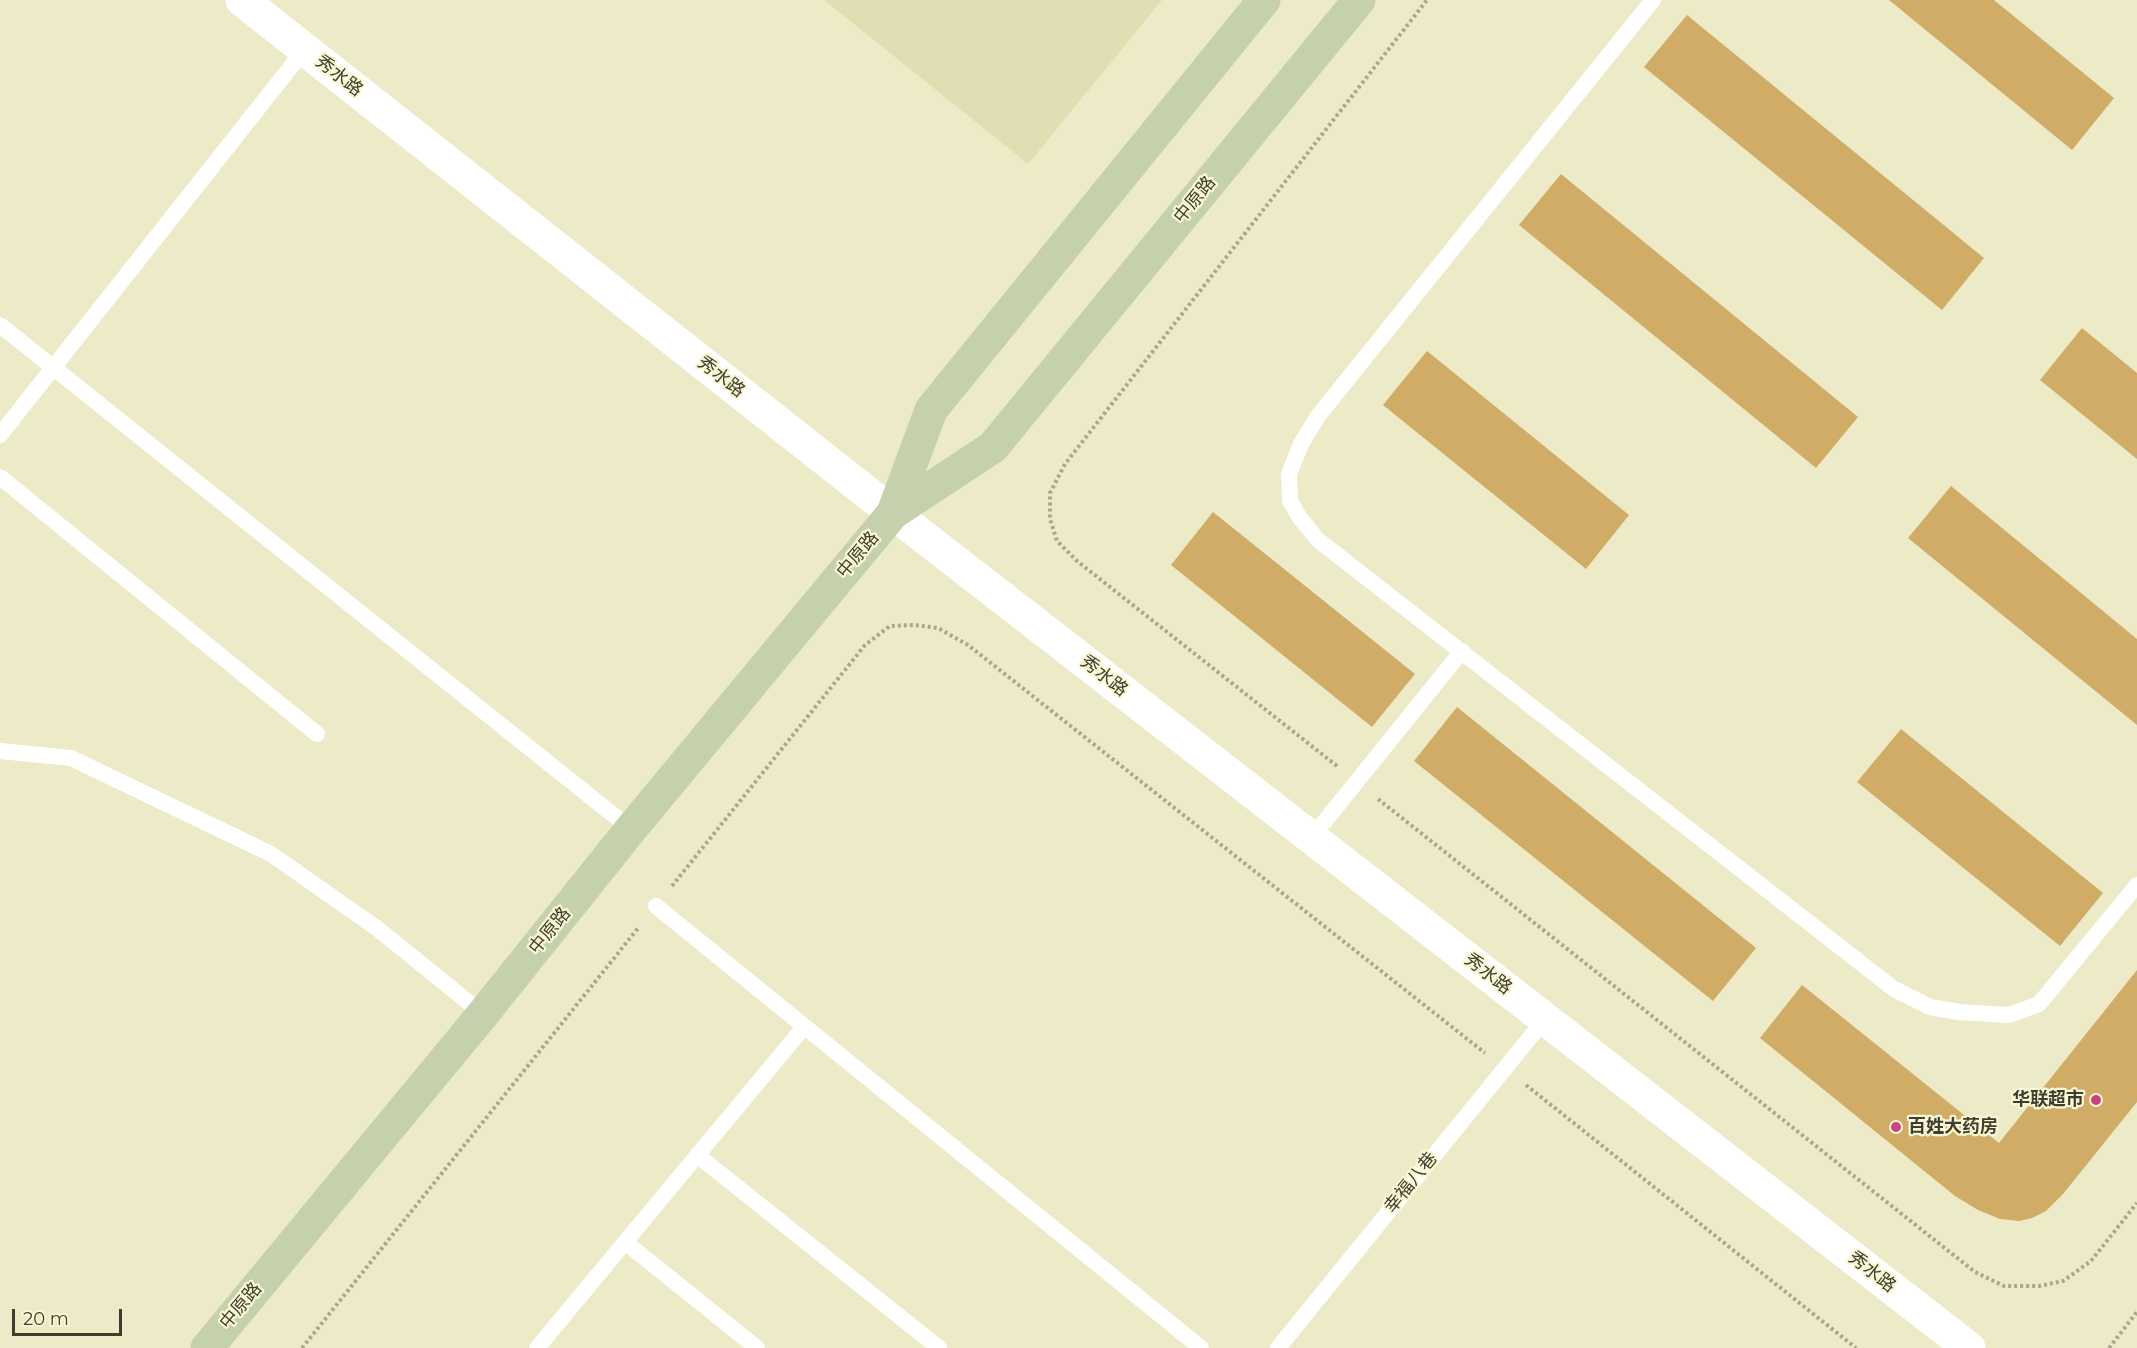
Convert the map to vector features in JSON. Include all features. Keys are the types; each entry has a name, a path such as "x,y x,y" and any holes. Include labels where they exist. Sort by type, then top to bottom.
{"main road":[{"name":"中原路","path":"893,513 931,410 1264,0"},
{"name":"中原路","path":"207,1348 483,1014 631,829 893,513 993,447 1359,0"}],"street":[{"name":"秀水路","path":"242,0 893,513 1969,1348"}],"lane":[{"path":"1653,0 1318,416 1301,444 1289,474 1290,501 1318,540 1894,990 1930,1007 1959,1012 2009,1015 2040,1004 2137,885"},
{"path":"0,435 305,50"},
{"path":"0,326 631,829"},
{"path":"0,477 317,734"},
{"path":"1312,837 1462,651"},
{"path":"0,751 71,758 271,854 378,929 483,1014"},
{"path":"656,906 1201,1348"},
{"name":"幸福八巷","path":"1278,1348 1545,1019"},
{"path":"539,1347 804,1027"},
{"path":"697,1155 939,1348"},
{"path":"625,1242 757,1348"}],"path":[{"path":"1427,0 1065,464 1050,493 1050,519 1057,541 1077,561 1975,1272 2004,1286 2039,1286 2063,1281 2091,1261 2137,1203"},
{"path":"302,1348 865,645 890,626 915,625 938,627 968,645 1856,1348"},
{"path":"2109,1348 2137,1312"}],"shaded area":[{"path":"824,0 1162,0 1028,164"}],"building":[{"path":"1889,0 1994,0 2114,98 2072,150"},
{"path":"1687,15 1984,258 1942,310 1644,67"},
{"path":"1561,174 1858,417 1816,468 1519,225"},
{"path":"2082,328 2137,373 2137,459 2040,380"},
{"path":"1427,351 1629,515 1586,569 1383,405"},
{"path":"1951,486 2137,639 2137,725 1908,538"},
{"path":"1213,512 1415,674 1372,727 1171,565"},
{"path":"1457,707 1756,948 1713,1001 1414,761"},
{"path":"1901,729 2103,893 2060,946 1857,782"},
{"path":"2137,970 2137,1102 2063,1194 2046,1211 2019,1221 2000,1219 1978,1210 1955,1196 1760,1038 1802,985 1999,1143"}],"place":[{"name":"华联超市","path":"2096,1100"},
{"name":"百姓大药房","path":"1896,1127"}]}
